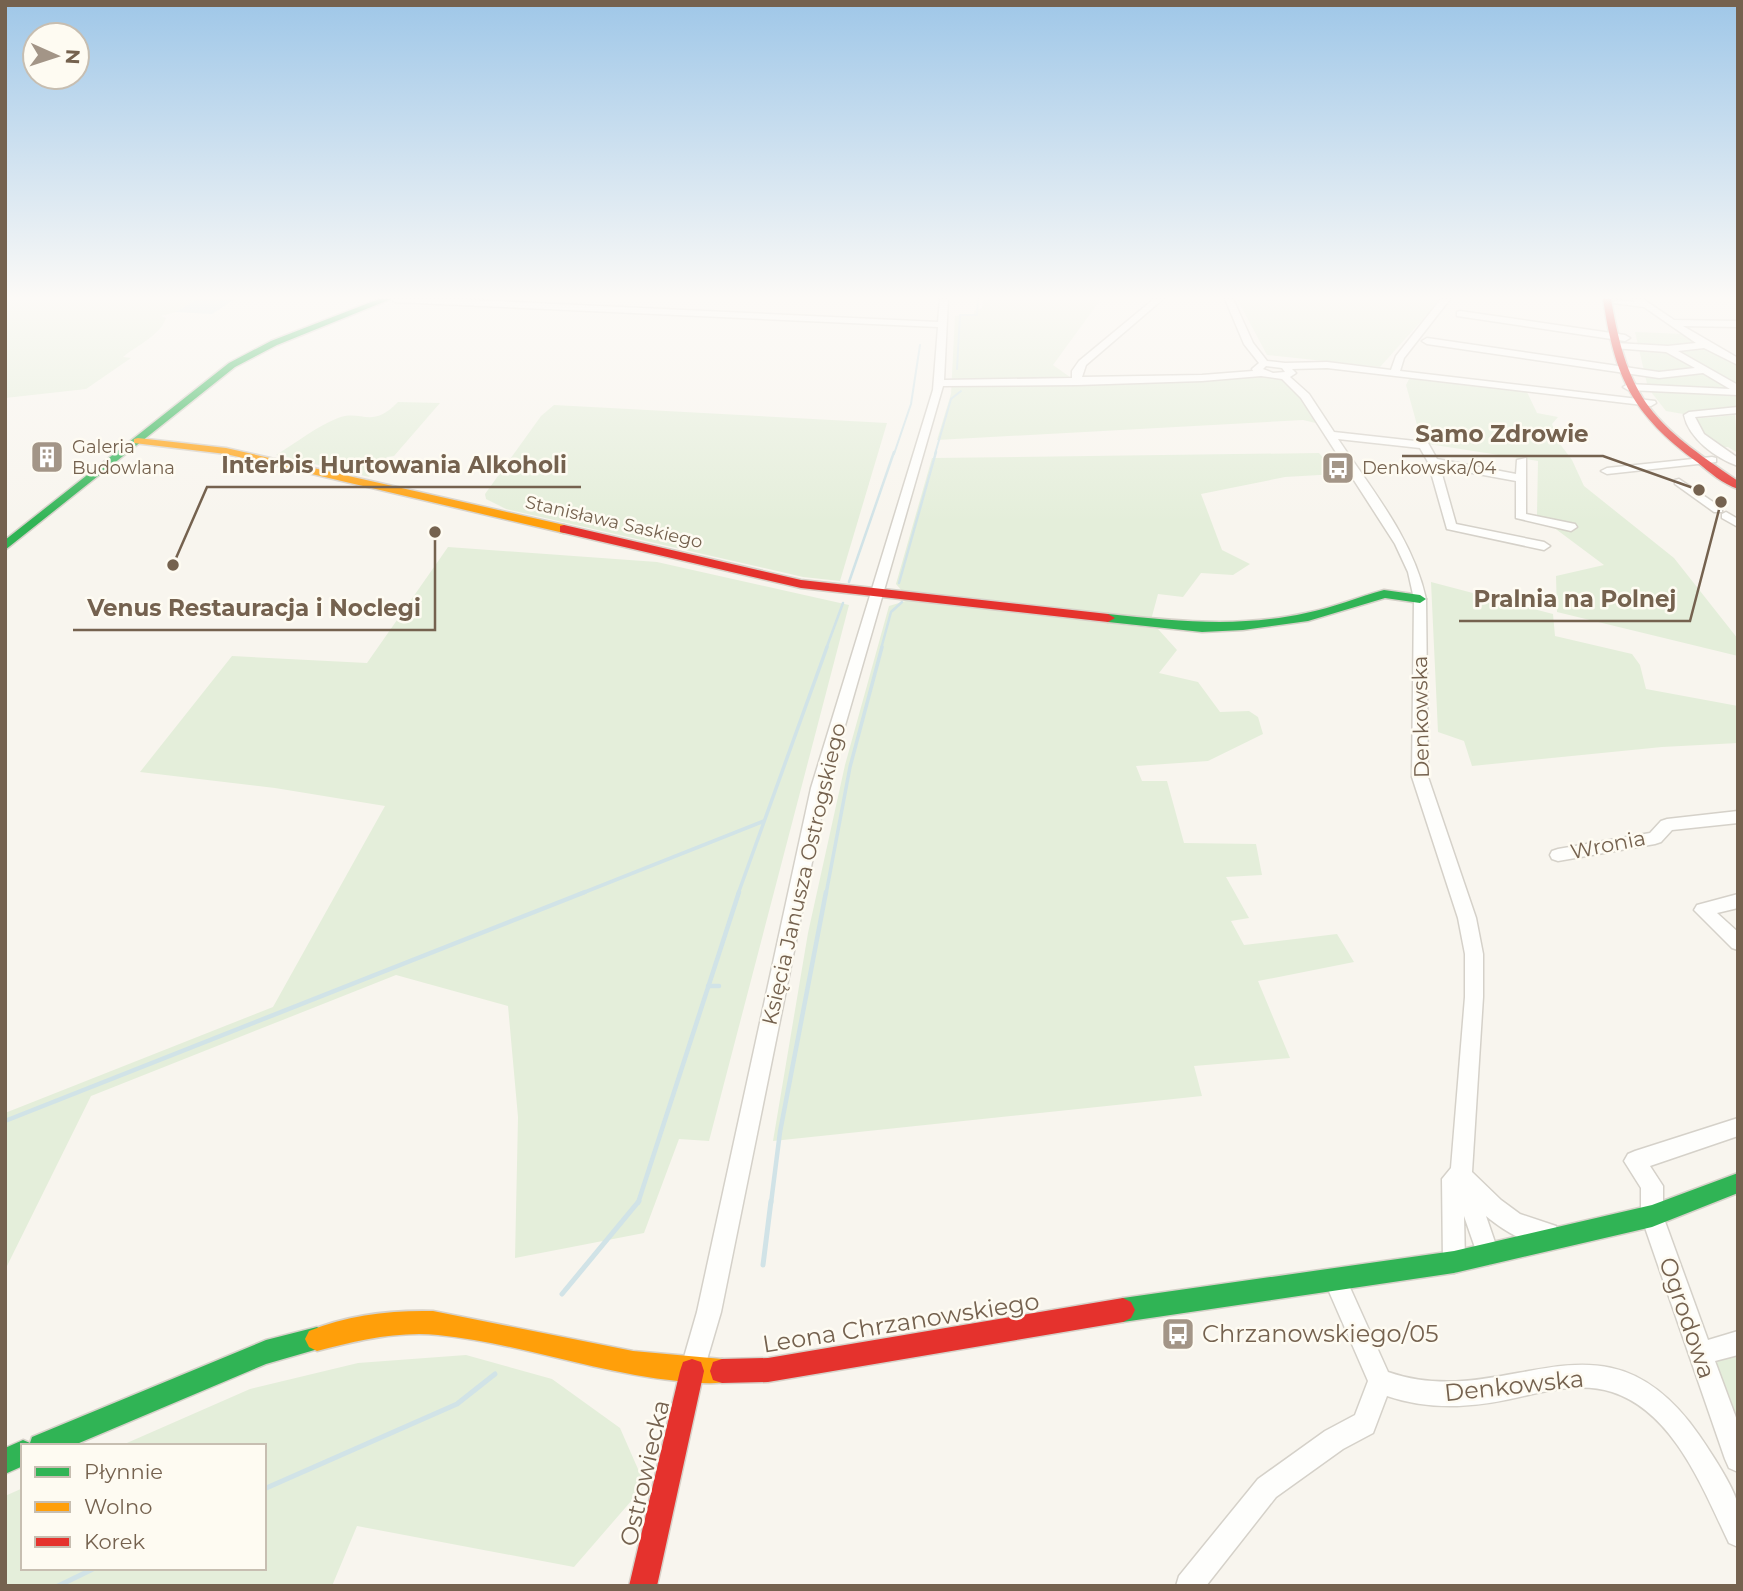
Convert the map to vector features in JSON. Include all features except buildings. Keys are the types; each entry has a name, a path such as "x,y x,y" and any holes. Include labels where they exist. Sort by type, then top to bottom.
{"street":[{"path":"5,546 12,535 225,373"},
{"name":"Księcia Janusza Ostrogskiego","path":"692,1371 709,1312 819,788 878,593 940,373"},
{"path":"1077,373 1077,382"},
{"path":"939,383 1202,378 1231,373"},
{"name":"Denkowska","path":"1287,373 1305,396 1401,544 1414,572 1420,599 1420,777 1467,918 1474,954 1474,997 1461,1173 1488,1254"},
{"path":"1399,373 1738,391"},
{"path":"1574,373 1636,387 1665,375 1679,373"},
{"path":"1631,373 1636,387 1662,420 1690,440 1738,463"},
{"path":"1709,373 1738,391"},
{"path":"1665,375 1734,410"},
{"path":"1734,410 1689,415 1689,424 1690,440 1707,461 1738,486"},
{"path":"1329,435 1421,444 1427,449 1433,462 1451,526 1544,546"},
{"name":"Stanisława Saskiego","path":"138,441 226,451 766,577 857,591 1202,628 1243,626 1308,617 1384,594 1420,599"},
{"path":"1522,460 1520,516 1571,527"},
{"path":"1607,471 1707,461 1738,477"},
{"path":"1433,462 1520,478"},
{"path":"1656,465 1737,524"},
{"name":"Wronia","path":"1558,855 1655,838 1667,825 1738,817"},
{"path":"1738,901 1703,910 1738,943"},
{"name":"Ogrodowa","path":"1738,1127 1634,1161 1652,1186 1652,1216 1738,1459"},
{"path":"1461,1173 1504,1218 1535,1232 1568,1237"},
{"name":"Denkowska","path":"1454,1262 1452,1179 1461,1173"},
{"name":"Leona Chrzanowskiego","path":"46,1444 265,1352 355,1329 433,1323 548,1342 639,1364 692,1371 768,1370 816,1364 916,1343 1454,1262 1652,1216 1738,1183"},
{"path":"1189,1586 1268,1488 1334,1440 1364,1424 1380,1381 1335,1280"},
{"path":"1699,1354 1738,1343"},
{"name":"Ostrowiecka","path":"643,1586 692,1371"},
{"name":"Denkowska","path":"1380,1381 1413,1394 1463,1395 1578,1375 1625,1383 1648,1397 1675,1423 1700,1455 1738,1534"},
{"path":"5,1461 21,1454"}],"green space":[{"path":"5,373 109,373 86,389 5,398"},
{"path":"952,373 1065,373 1077,382 1264,373 1284,376 1324,425 1303,420 937,440 951,394"},
{"path":"1645,373 1738,373 1738,410 1689,415 1666,411 1648,388"},
{"path":"1409,379 1526,390 1537,413 1558,417 1552,424 1584,486 1674,558 1738,639 1738,656 1557,612 1556,576 1604,565 1537,515 1538,461 1422,443 1406,385"},
{"path":"398,402 440,403 394,456 387,457 369,477 276,455 330,421 346,416 381,415"},
{"path":"554,405 887,423 840,581 803,577 506,509 486,499 485,494 541,416"},
{"path":"1735,415 1738,453 1728,447 1716,448 1691,419"},
{"path":"1319,453 1337,474 1285,477 1201,494 1222,550 1250,564 1233,575 1201,573 1183,597 1158,594 1151,620 902,591 896,584 932,458"},
{"path":"448,547 657,562 849,605 709,1141 679,1139 644,1233 515,1258 518,1117 508,1006 396,975 91,1096 5,1270 5,1113 273,1007 385,806 275,788 140,772 232,656 367,663"},
{"path":"1431,582 1553,614 1555,636 1632,654 1640,665 1646,689 1738,706 1738,743 1662,747 1472,766 1464,741 1438,732"},
{"path":"909,600 1158,629 1177,650 1159,673 1198,682 1220,712 1249,711 1258,717 1263,734 1208,761 1136,766 1142,781 1167,781 1184,843 1256,844 1262,875 1226,877 1249,918 1231,921 1244,945 1337,934 1354,962 1258,981 1290,1058 1194,1066 1202,1096 773,1141 808,933 845,765 889,606"},
{"path":"1738,1343 1738,1459 1699,1354"},
{"path":"466,1355 552,1379 620,1428 645,1485 574,1567 357,1526 332,1586 5,1586 5,1496 21,1489 21,1570 266,1570 266,1444 125,1444 250,1389 358,1363"}],"waterway":[{"path":"894,454 911,404 916,373"},
{"path":"935,454 951,399 961,391"},
{"path":"849,582 894,452"},
{"path":"899,583 936,452"},
{"path":"881,649 891,612 902,602"},
{"path":"826,649 843,603"},
{"path":"738,894 827,647"},
{"path":"826,894 850,767 882,647"},
{"path":"580,894 764,821"},
{"path":"5,1121 585,892"},
{"path":"708,986 739,892"},
{"path":"771,1203 780,1132 826,892"},
{"path":"638,1202 708,986"},
{"path":"708,986 719,986"},
{"path":"763,1265 771,1201"},
{"path":"562,1294 638,1202"},
{"path":"266,1488 457,1404 495,1374"},
{"path":"58,1586 91,1570"}],"traffic: fast":[{"path":"5,546 222,373"},
{"path":"1108,618 1202,628 1243,626 1308,617 1384,594 1420,599"},
{"path":"1123,1310 1454,1262 1652,1216 1738,1183"},
{"path":"46,1444 266,1352 317,1339"},
{"path":"5,1461 21,1454"}],"traffic: slow":[{"path":"138,441 226,451 564,529"},
{"path":"317,1339 375,1326 433,1323 515,1337 633,1363 722,1371"}],"traffic: jam":[{"path":"1625,373 1646,411 1663,430 1738,486"},
{"path":"564,529 801,584 1108,618"},
{"path":"722,1371 768,1370 1123,1310"},
{"path":"643,1586 692,1371"}],"place":[{"name":"Galeria Budowlana","path":"47,457"},
{"name":"Denkowska/04","path":"1338,468"},
{"name":"Samo Zdrowie","path":"1699,490"},
{"name":"Pralnia na Polnej","path":"1721,502"},
{"name":"Venus Restauracja i Noclegi","path":"435,532"},
{"name":"Interbis Hurtowania Alkoholi","path":"173,565"},
{"name":"Chrzanowskiego/05","path":"1178,1334"}]}
